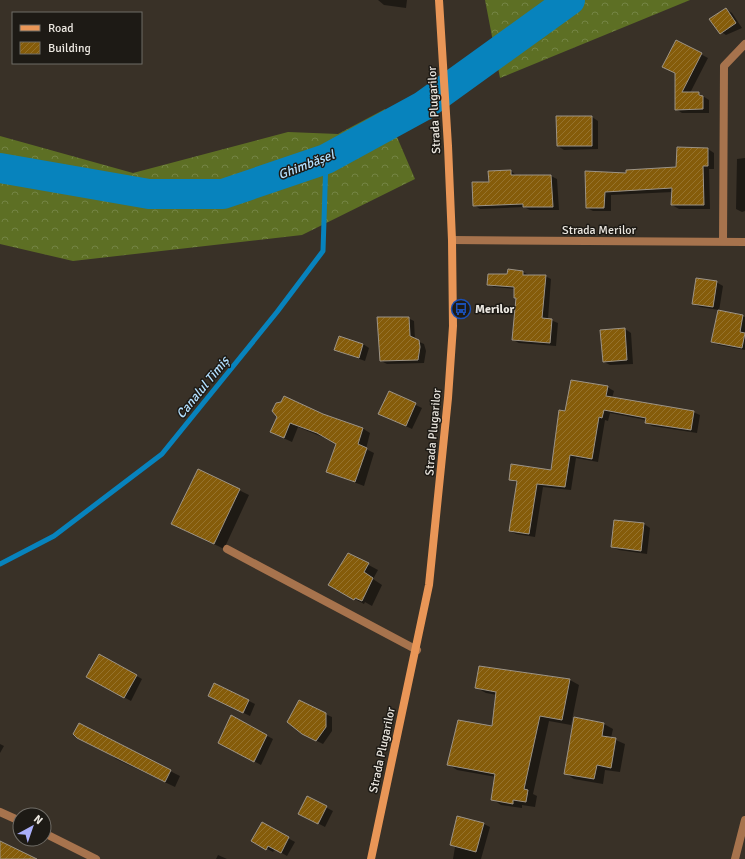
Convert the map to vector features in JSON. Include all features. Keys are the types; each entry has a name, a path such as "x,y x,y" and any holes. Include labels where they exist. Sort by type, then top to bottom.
{"street":[{"name":"Strada Plugarilor","path":"371,859 417,650 429,586 444,453 452,326 452,240 439,0"},
{"path":"723,242 724,66 745,44"},
{"name":"Strada Merilor","path":"452,240 745,242"},
{"path":"227,549 417,650"},
{"path":"0,812 12,817"},
{"path":"735,859 745,820"},
{"path":"52,837 96,859"}],"green space":[{"path":"485,0 690,0 500,78"},
{"path":"385,109 415,179 302,235 73,261 0,244 0,136 133,173 288,132 338,134"}],"building":[{"path":"726,8 736,23 720,34 709,19"},
{"path":"676,40 702,53 682,92 699,92 699,95 703,96 703,109 675,110 675,73 662,67"},
{"path":"556,116 592,116 592,146 557,146"},
{"path":"677,147 708,148 708,166 703,166 704,205 671,205 672,188 605,192 604,208 586,208 585,171 626,173 626,170 676,167"},
{"path":"511,170 511,175 551,175 553,207 523,207 523,204 473,206 472,182 489,182 488,171"},
{"path":"508,269 523,271 523,275 546,275 542,318 552,319 550,343 512,340 516,298 514,298 514,287 487,285 488,274 507,274"},
{"path":"696,278 717,281 713,307 692,304"},
{"path":"718,310 743,315 740,332 745,333 742,348 711,342"},
{"path":"377,317 409,317 410,336 419,340 420,347 418,360 380,361"},
{"path":"625,328 627,360 603,362 600,330"},
{"path":"339,336 363,344 359,358 334,350"},
{"path":"571,380 608,386 606,396 694,411 691,430 645,423 646,418 604,410 602,418 599,417 592,459 570,455 565,487 537,484 529,534 509,531 517,481 509,480 511,464 551,470 559,410 565,411"},
{"path":"389,391 416,403 406,426 378,414"},
{"path":"284,396 323,414 363,428 358,444 367,448 355,482 326,472 336,444 317,433 290,423 284,438 270,432 277,417 272,411 276,403 281,402"},
{"path":"198,469 240,489 214,544 171,524"},
{"path":"614,520 644,523 641,551 611,547"},
{"path":"348,553 369,563 364,572 373,578 362,601 355,598 354,600 328,585"},
{"path":"99,654 137,675 124,698 86,677"},
{"path":"479,666 570,679 562,720 540,716 524,789 528,790 526,802 513,800 513,804 491,800 495,774 447,765 458,720 492,726 496,692 475,688"},
{"path":"214,683 249,700 243,713 208,696"},
{"path":"299,700 326,713 326,727 316,741 302,734 287,722"},
{"path":"231,715 267,735 254,762 218,743"},
{"path":"574,717 604,723 602,736 616,738 611,768 597,765 594,779 564,774"},
{"path":"79,723 171,770 165,782 77,738 73,734"},
{"path":"307,796 327,806 318,824 298,814"},
{"path":"457,816 484,823 476,852 450,845"},
{"path":"262,822 289,837 281,853 268,846 266,850 251,841"},
{"path":"0,841 37,859 0,859"}],"waterway":[{"name":"Ghimbășel","path":"0,168 149,194 223,194 326,159 423,106 570,0"},
{"name":"Canalul Timiș","path":"0,564 54,536 162,454 277,312 323,251 326,159"}],"place":[{"name":"Merilor","path":"461,309"}]}
